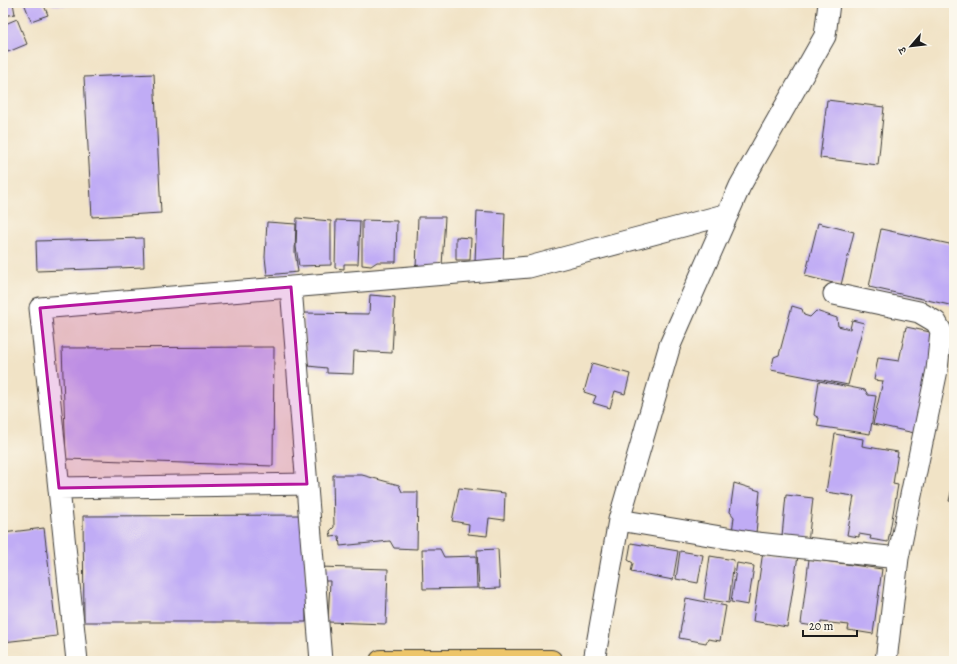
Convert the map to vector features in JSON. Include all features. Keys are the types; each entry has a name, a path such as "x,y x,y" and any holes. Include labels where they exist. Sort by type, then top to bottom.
{"main road":[{"path":"381,661 551,661"}],"street":[{"path":"594,661 618,520 670,345 740,186 825,36 829,3"},
{"path":"77,661 40,308 529,267 728,214"},
{"path":"291,287 321,661"},
{"path":"834,294 919,312 936,322 941,331 936,370 898,558 886,661"},
{"path":"59,488 307,484"},
{"path":"618,520 757,543 898,558"}],"highlighted area":[{"path":"291,287 307,484 59,488 40,308"}],"building":[{"path":"3,3 13,3 15,14 3,16"},
{"path":"24,3 43,3 48,15 31,21"},
{"path":"52,3 71,3 71,6 52,5"},
{"path":"17,19 27,44 8,52 3,40 3,25"},
{"path":"154,74 161,213 92,217 84,77"},
{"path":"827,100 884,107 878,165 820,158"},
{"path":"477,211 505,213 503,264 475,262"},
{"path":"418,217 445,217 442,266 416,268"},
{"path":"297,218 331,221 331,265 299,266 296,247"},
{"path":"336,220 360,221 358,264 344,264 344,269 335,268"},
{"path":"362,220 397,221 396,262 377,262 371,266 362,265"},
{"path":"267,222 296,224 295,252 298,272 267,275 265,257"},
{"path":"818,223 854,232 841,285 805,276"},
{"path":"881,229 954,245 954,306 869,287"},
{"path":"456,237 471,238 470,260 456,260"},
{"path":"143,238 144,267 37,271 36,241"},
{"path":"370,295 395,297 392,353 354,351 353,374 327,373 327,368 308,366 303,313 369,314"},
{"path":"792,306 802,309 804,315 810,317 816,311 837,318 838,326 850,329 852,320 864,323 848,385 771,370 774,357 779,355"},
{"path":"906,327 940,334 919,434 873,424 883,381 874,380 878,358 899,361"},
{"path":"274,347 273,466 66,459 62,348"},
{"path":"592,363 630,374 625,394 615,391 610,408 593,403 596,396 584,392"},
{"path":"819,381 865,390 868,395 876,396 870,434 817,426 819,418 814,415"},
{"path":"835,434 863,439 862,446 898,452 893,484 898,485 888,542 870,539 871,536 859,534 859,537 847,535 854,496 826,492"},
{"path":"333,475 362,475 399,485 402,492 418,492 417,549 394,548 390,541 340,546 339,536 331,537 330,531 334,527"},
{"path":"734,483 760,491 756,533 732,532 734,517 730,512"},
{"path":"954,484 954,502 949,501"},
{"path":"459,488 505,493 504,520 489,518 487,536 468,534 469,524 452,521"},
{"path":"786,495 813,498 808,543 782,536"},
{"path":"305,515 306,622 84,622 83,516"},
{"path":"44,528 57,636 3,642 3,533"},
{"path":"631,543 678,551 673,580 631,572 633,563 628,560"},
{"path":"422,549 440,549 444,557 476,556 477,588 423,589"},
{"path":"498,549 500,588 479,589 477,550"},
{"path":"680,551 703,555 698,583 676,579"},
{"path":"763,551 798,556 787,627 753,621"},
{"path":"710,556 734,560 729,603 704,599"},
{"path":"809,559 882,569 873,634 848,630 849,625 821,622 820,627 801,624"},
{"path":"737,563 754,566 748,605 731,602"},
{"path":"319,567 388,569 386,624 328,622 330,581 319,581"},
{"path":"686,598 726,606 720,641 708,639 706,643 679,638"}]}
